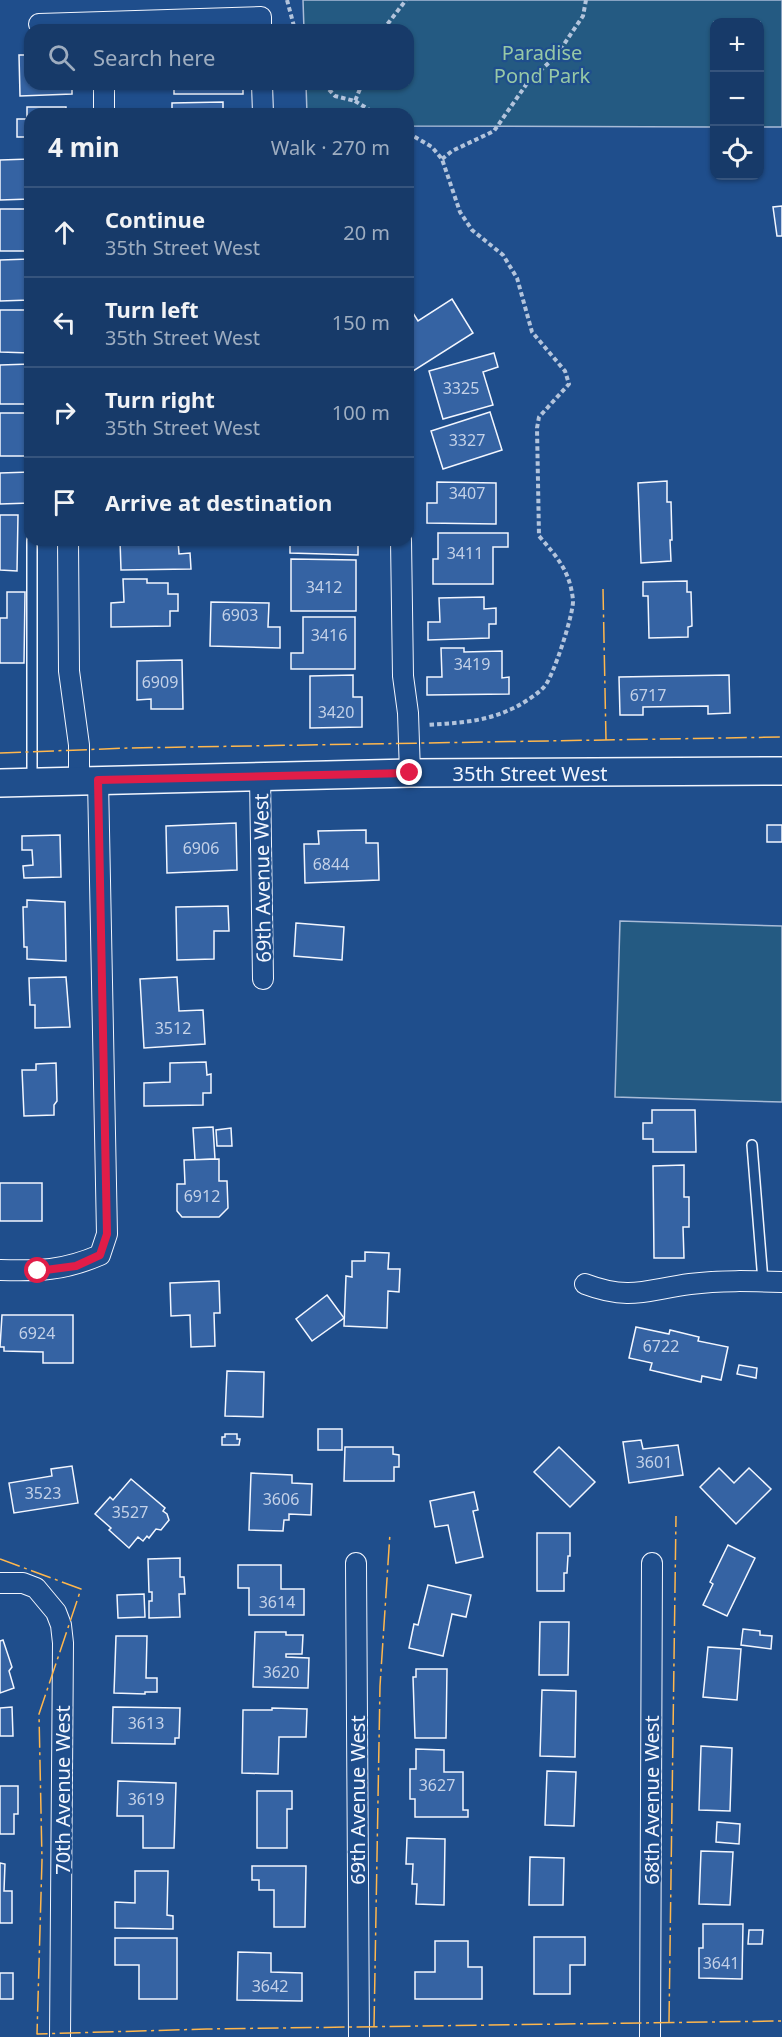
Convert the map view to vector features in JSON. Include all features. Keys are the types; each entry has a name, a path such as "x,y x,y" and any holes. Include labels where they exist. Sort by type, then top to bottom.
{"street":[{"path":"209,24 261,23"},
{"path":"104,90 104,108"},
{"path":"262,90 263,108"},
{"path":"0,1270 38,1271 76,1266 100,1255 107,1234 88,780 79,745 69,671 68,546"},
{"path":"401,546 403,676 410,773"},
{"name":"35th Street West","path":"0,783 410,773 782,771"},
{"name":"69th Avenue West","path":"260,776 264,979"},
{"path":"585,1284 614,1293 639,1294 730,1280 773,1282"},
{"name":"69th Avenue West","path":"356,1563 359,2037"},
{"name":"68th Avenue West","path":"650,2037 652,1563"},
{"name":"70th Avenue West","path":"0,1583 23,1583 36,1588 56,1612 61,1625 63,1644 60,2037"}],"lane":[{"path":"32,546 32,782"},
{"path":"752,1145 773,1282"}],"path":[{"path":"287,0 293,24"},
{"path":"388,24 406,0"},
{"path":"442,159 452,151 494,131 528,82 556,56 583,16 586,0"},
{"path":"330,90 335,96 355,101 366,108"},
{"path":"355,101 360,90"},
{"path":"408,726 458,723 486,718 510,710 545,687 569,628 573,602 568,579 560,560 539,536 537,428 539,417 569,384 566,371 532,332 517,279 503,255 472,230 460,212 442,159 432,147 414,136"}],"green space":[{"name":"Paradise Pond Park","path":"303,0 782,0 782,127 764,127 764,18 710,18 710,127 414,126 414,108 307,108 306,90 414,90 414,24 304,24"},
{"path":"620,921 782,926 782,1102 615,1097"}],"building":[{"path":"19,55 24,55 24,90 72,90 72,94 20,96"},
{"path":"174,90 243,90 243,94 174,94"},
{"path":"223,102 223,108 172,108 172,103"},
{"path":"27,107 66,107 66,108"},
{"path":"17,119 24,119 24,137 17,137"},
{"path":"24,159 24,199 0,200 0,160"},
{"path":"782,206 782,236 777,236 773,207"},
{"path":"0,209 24,209 24,251 0,251"},
{"path":"24,259 24,300 0,301 0,260"},
{"path":"452,299 473,333 414,370 414,315 418,321"},
{"path":"0,310 24,310 24,353 0,352"},
{"path":"494,353 498,367 483,372 493,405 443,419 429,371"},
{"path":"24,364 24,404 0,404 0,365"},
{"path":"490,412 502,450 443,469 431,431"},
{"path":"0,413 24,413 24,456 0,456"},
{"path":"24,472 24,503 0,504 0,473"},
{"path":"667,481 667,502 671,502 671,561 641,563 638,483"},
{"path":"437,482 496,483 496,524 427,523 427,503 437,503"},
{"path":"0,515 18,515 17,571 0,570"},
{"path":"438,533 508,533 508,547 493,547 493,584 433,584 433,559 438,559"},
{"path":"120,546 178,546 179,554 190,553 191,569 121,570"},
{"path":"290,546 358,546 358,555 290,553"},
{"path":"291,559 356,560 356,611 291,611"},
{"path":"123,579 147,579 147,583 168,583 168,594 178,594 178,611 170,611 170,626 111,627 111,603 124,602"},
{"path":"687,581 687,592 691,592 692,626 688,627 688,637 649,638 648,596 643,596 643,582"},
{"path":"7,592 25,592 24,663 0,663 0,618 7,618"},
{"path":"484,597 484,609 496,608 496,624 489,624 489,638 428,640 428,622 440,622 439,598"},
{"path":"211,602 269,603 268,627 280,627 280,648 210,646"},
{"path":"303,617 355,617 355,669 291,669 291,653 303,653"},
{"path":"441,648 464,648 464,652 502,651 502,678 509,677 509,694 427,695 427,677 442,677"},
{"path":"182,660 183,709 151,709 151,699 137,700 137,661"},
{"path":"353,675 353,697 362,697 362,727 310,728 310,676"},
{"path":"729,675 730,713 708,714 708,706 643,707 643,715 620,715 619,677"},
{"path":"236,823 237,870 167,873 166,826"},
{"path":"767,825 782,825 782,842 767,842"},
{"path":"366,830 366,843 378,843 379,880 305,883 304,844 319,844 318,831"},
{"path":"60,835 61,877 24,878 23,866 33,865 32,850 22,850 22,836"},
{"path":"27,900 65,902 66,961 27,959 27,947 24,947 23,907 27,907"},
{"path":"228,906 229,931 214,931 214,959 177,960 176,907"},
{"path":"296,923 344,927 342,960 294,956"},
{"path":"66,977 70,1027 35,1028 35,1005 30,1005 29,978"},
{"path":"177,977 179,1011 203,1010 205,1044 144,1048 140,979"},
{"path":"206,1062 207,1075 211,1074 211,1093 203,1093 203,1105 144,1106 144,1083 170,1082 170,1063"},
{"path":"56,1063 57,1101 54,1105 54,1115 24,1116 22,1070 36,1070 36,1064"},
{"path":"652,1110 695,1110 696,1152 653,1152 653,1139 643,1139 643,1123 652,1123"},
{"path":"213,1127 215,1159 195,1160 193,1128"},
{"path":"231,1128 232,1146 217,1146 216,1130"},
{"path":"219,1159 219,1181 227,1181 228,1208 219,1217 182,1217 177,1211 177,1184 185,1184 184,1160"},
{"path":"684,1165 684,1197 689,1197 689,1227 683,1227 684,1258 654,1258 653,1166"},
{"path":"0,1183 42,1183 42,1221 0,1221"},
{"path":"365,1252 389,1253 388,1269 400,1269 399,1292 388,1291 387,1328 344,1326 346,1276 352,1277 352,1261 365,1261"},
{"path":"219,1281 220,1313 214,1313 215,1346 191,1347 190,1315 171,1316 170,1283"},
{"path":"327,1295 344,1318 312,1341 296,1319"},
{"path":"2,1315 73,1315 73,1363 43,1363 43,1352 4,1351 4,1347 0,1347"},
{"path":"636,1327 669,1334 670,1330 699,1337 698,1341 728,1347 721,1380 702,1376 701,1382 650,1370 652,1363 629,1358"},
{"path":"739,1365 757,1368 756,1378 737,1374"},
{"path":"227,1371 264,1372 263,1417 225,1416"},
{"path":"318,1429 342,1429 342,1450 318,1450"},
{"path":"225,1434 237,1434 237,1439 240,1439 239,1445 222,1445 222,1437 225,1437"},
{"path":"641,1440 643,1449 678,1445 683,1475 629,1483 623,1442"},
{"path":"345,1447 393,1447 393,1454 399,1455 399,1467 394,1467 394,1481 344,1481"},
{"path":"559,1447 595,1482 570,1507 534,1472"},
{"path":"72,1466 78,1503 14,1513 9,1483 52,1476 51,1469"},
{"path":"719,1468 734,1483 749,1468 771,1489 736,1524 700,1487"},
{"path":"251,1473 292,1475 292,1483 312,1484 311,1515 289,1514 289,1520 284,1520 283,1531 249,1530"},
{"path":"131,1479 165,1508 163,1511 169,1520 161,1530 156,1529 149,1538 147,1536 143,1541 138,1537 129,1548 95,1514 110,1497 113,1500"},
{"path":"474,1492 478,1510 473,1511 483,1557 456,1563 448,1525 435,1527 430,1501"},
{"path":"537,1533 570,1533 570,1556 568,1556 567,1573 564,1573 564,1591 537,1591"},
{"path":"728,1545 755,1558 727,1616 703,1605 713,1584 710,1582"},
{"path":"180,1558 180,1577 184,1577 185,1594 179,1594 180,1617 149,1618 149,1601 152,1601 152,1592 149,1592 148,1559"},
{"path":"238,1565 281,1565 281,1589 304,1589 304,1615 249,1615 249,1588 238,1588"},
{"path":"428,1585 471,1595 466,1617 452,1614 443,1656 409,1648 414,1624 418,1625"},
{"path":"144,1594 145,1617 118,1618 117,1595"},
{"path":"540,1622 569,1622 568,1675 539,1675"},
{"path":"743,1629 760,1631 760,1635 772,1636 771,1649 741,1645"},
{"path":"255,1632 286,1632 286,1635 303,1635 302,1654 286,1654 286,1657 309,1658 308,1688 253,1687"},
{"path":"116,1636 147,1636 146,1678 157,1678 157,1692 114,1693"},
{"path":"3,1640 12,1667 9,1671 14,1688 0,1693 0,1641"},
{"path":"708,1647 741,1649 737,1700 703,1697"},
{"path":"416,1669 447,1669 446,1738 415,1738 413,1677 416,1677"},
{"path":"542,1690 576,1691 575,1757 540,1756"},
{"path":"12,1707 13,1736 0,1736 0,1708"},
{"path":"113,1707 180,1708 179,1738 175,1738 175,1744 112,1743"},
{"path":"272,1708 307,1709 306,1737 279,1737 278,1774 242,1773 243,1710 272,1710"},
{"path":"701,1746 732,1748 730,1811 699,1810"},
{"path":"416,1749 444,1750 444,1772 463,1772 463,1810 468,1810 468,1817 415,1817 415,1799 410,1799 410,1769 416,1769"},
{"path":"547,1771 576,1772 574,1826 545,1825"},
{"path":"118,1781 176,1783 174,1848 143,1848 143,1816 117,1816"},
{"path":"0,1786 18,1786 18,1814 14,1814 14,1834 0,1834"},
{"path":"257,1791 292,1791 292,1809 287,1809 287,1848 257,1848"},
{"path":"717,1822 740,1824 739,1844 716,1842"},
{"path":"407,1838 445,1839 444,1905 416,1904 417,1884 412,1884 413,1864 406,1864"},
{"path":"701,1851 733,1852 730,1905 699,1904"},
{"path":"530,1857 564,1858 563,1905 529,1905"},
{"path":"0,1863 5,1864 4,1891 12,1891 12,1923 0,1923"},
{"path":"252,1866 306,1866 305,1927 274,1927 274,1890 259,1890 259,1880 252,1880"},
{"path":"135,1871 168,1871 167,1915 173,1916 173,1929 115,1928 115,1902 135,1903"},
{"path":"703,1924 743,1924 742,1979 699,1978 699,1948 703,1948"},
{"path":"749,1930 763,1930 762,1944 748,1944"},
{"path":"534,1937 585,1937 585,1965 570,1965 570,1994 534,1994"},
{"path":"115,1938 177,1938 177,1999 139,1999 139,1965 115,1965"},
{"path":"435,1941 468,1941 468,1967 482,1967 482,1999 415,1999 415,1972 435,1972"},
{"path":"238,1952 271,1953 271,1972 302,1973 302,2001 237,2000"},
{"path":"0,1973 13,1973 13,1999 0,1999"}],"power":[{"path":"603,589 606,740"},
{"path":"0,753 129,748 782,737"},
{"path":"669,2022 676,1516"},
{"path":"374,2027 380,1686 390,1533"},
{"path":"0,1559 81,1589 39,1714 42,1860 37,2034 207,2029 782,2021"}],"route":[{"path":"38,1271 76,1266 100,1255 107,1234 98,780 410,773"}]}
